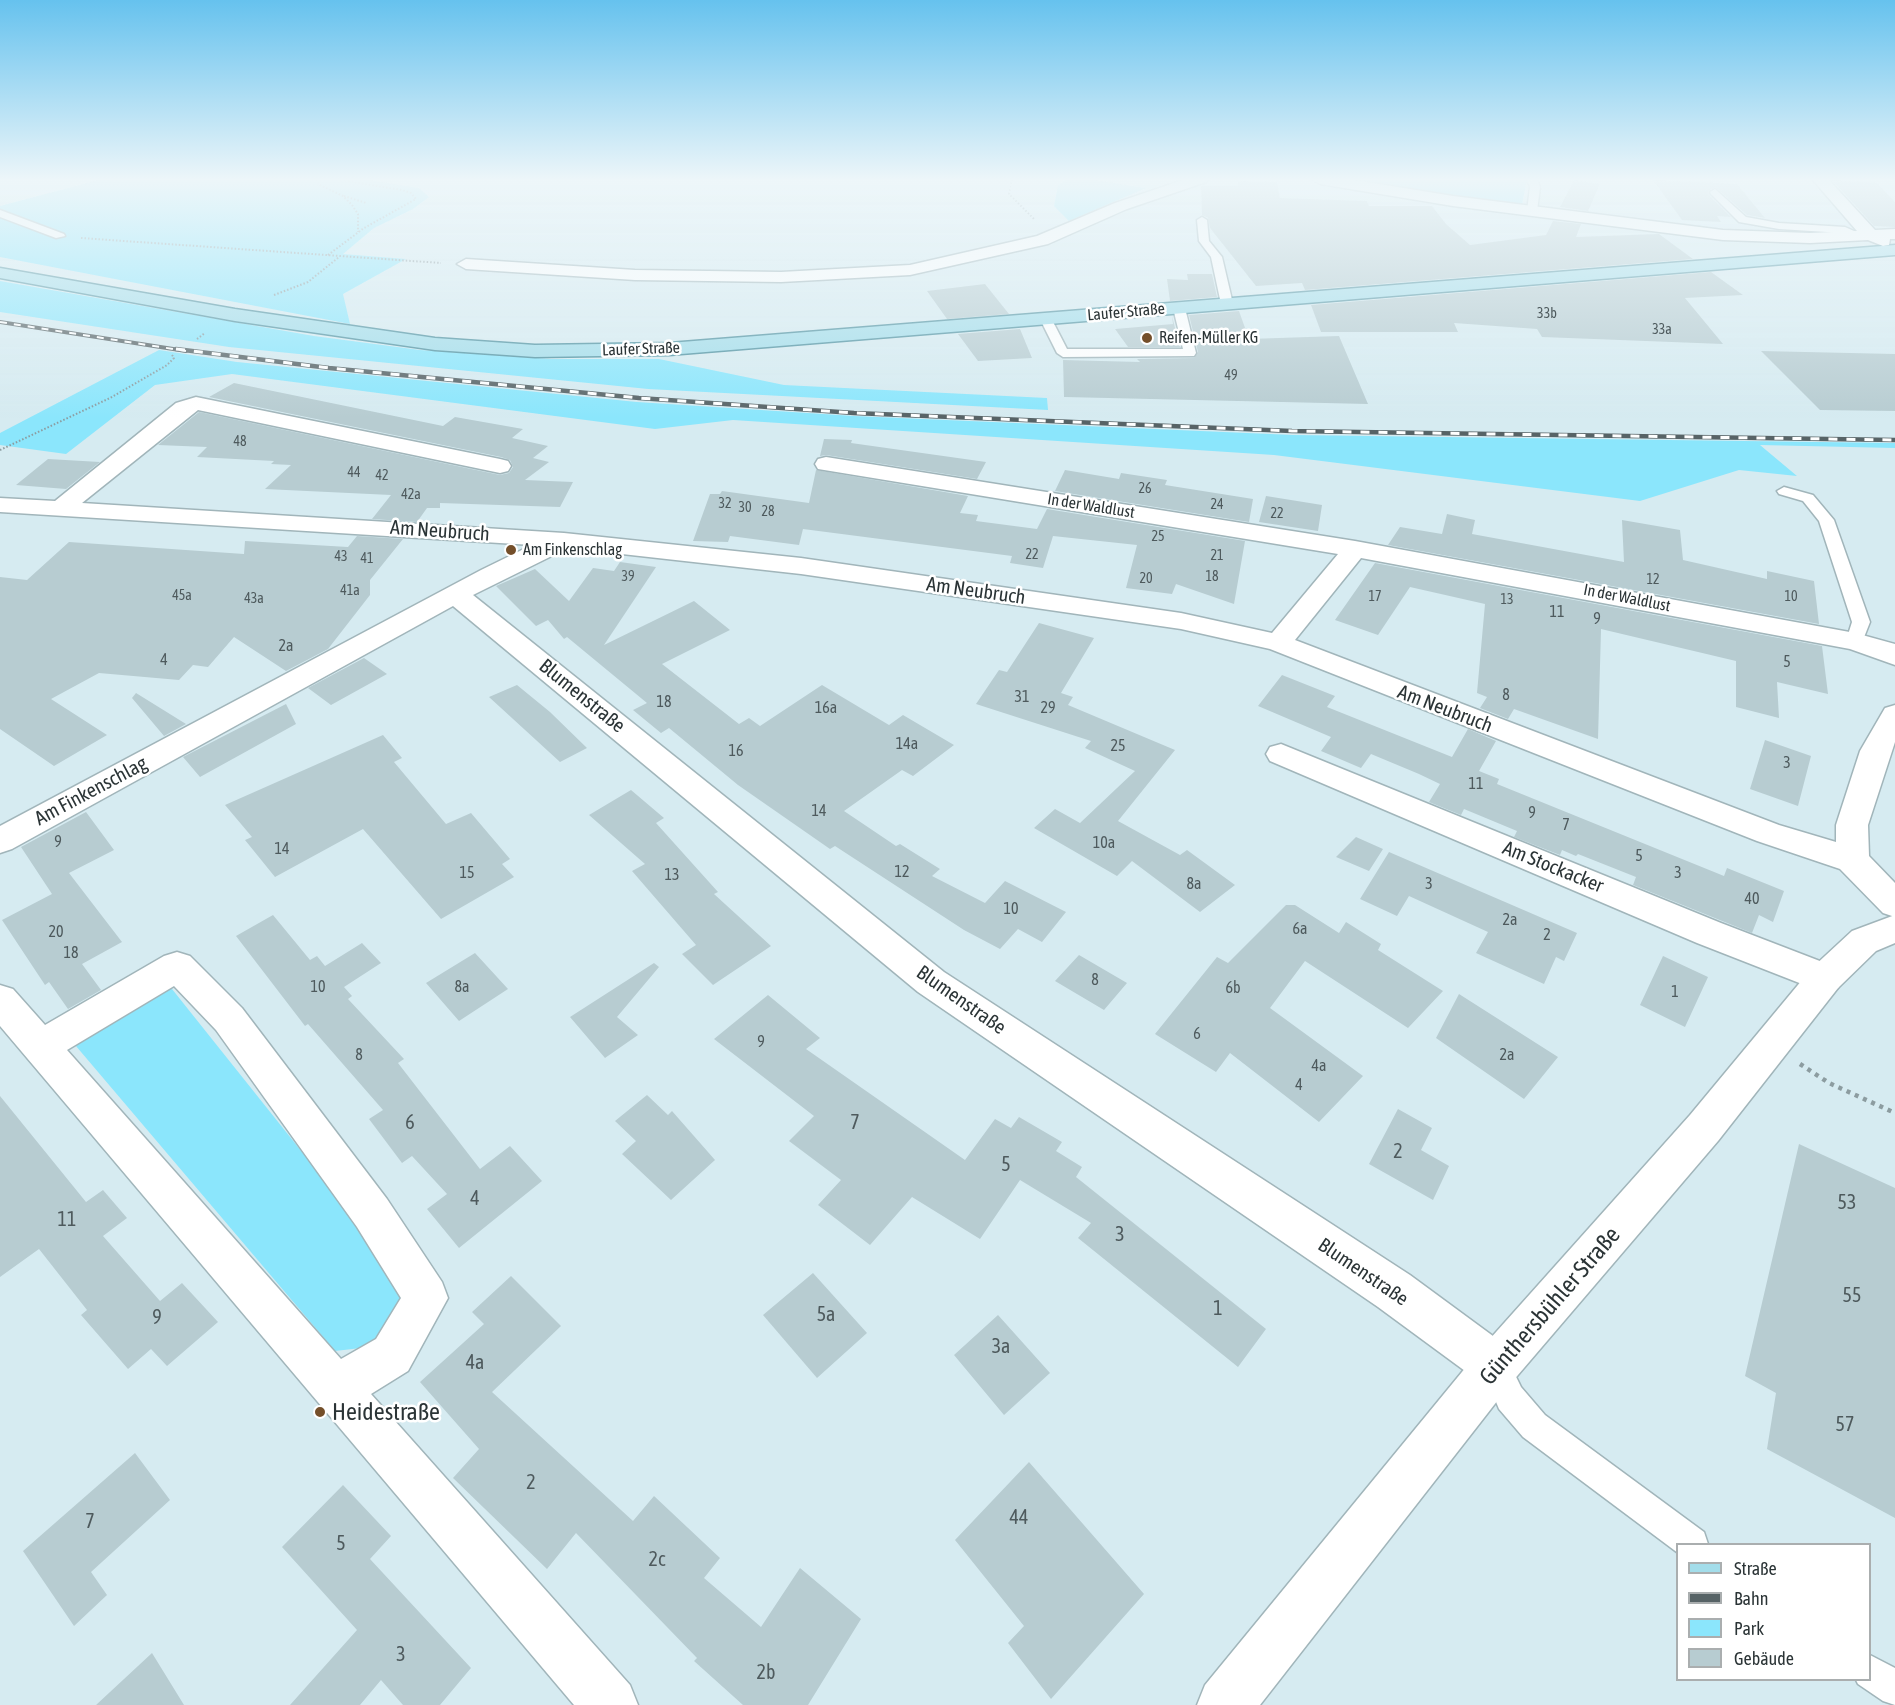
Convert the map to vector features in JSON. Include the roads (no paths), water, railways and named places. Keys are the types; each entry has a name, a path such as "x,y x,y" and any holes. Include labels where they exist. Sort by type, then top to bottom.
{"main road":[{"name":"Laufer Straße","path":"0,273 305,326 435,344 536,351 669,349 1779,259"}],"street":[{"path":"466,264 635,275 781,277 910,270 960,259"},
{"path":"60,509 184,408 196,403 500,466"},
{"name":"In der Waldlust","path":"826,464 1355,549 1855,641 1891,652 1895,656"},
{"name":"Am Neubruch","path":"0,505 564,540 801,566 1181,621 1278,643 1617,776 1852,861"},
{"name":"Am Finkenschlag","path":"0,841 455,594 564,540"},
{"path":"1278,643 1355,549"},
{"name":"Blumenstraße","path":"455,594 931,982 1394,1292 1496,1366"},
{"path":"1895,715 1875,751 1852,825 1852,861 1895,904"},
{"name":"Am Stockacker","path":"1281,754 1709,933 1825,978"},
{"name":"Günthersbühler Straße","path":"1225,1705 1496,1366 1704,1128 1825,978 1864,942 1895,929"},
{"path":"40,1047 177,966 229,1019 372,1213 426,1298 392,1355 338,1387"},
{"path":"0,1000 338,1387 610,1705"}],"lane":[{"path":"1216,259 1227,304"},
{"path":"1046,319 1063,353 1190,353 1179,308"},
{"path":"1784,491 1808,498 1826,520 1861,622 1855,641"},
{"path":"1496,1366 1510,1398 1534,1426 1689,1543"},
{"path":"1871,1673 1895,1689"}],"railway":[{"path":"0,322 186,351"},
{"path":"176,349 329,368 639,398 854,413 1292,431 1895,440"}],"place":[{"name":"Reifen-Müller KG","path":"1147,338"},
{"name":"Am Finkenschlag","path":"511,550"},
{"name":"Heidestraße","path":"320,1412"}]}
